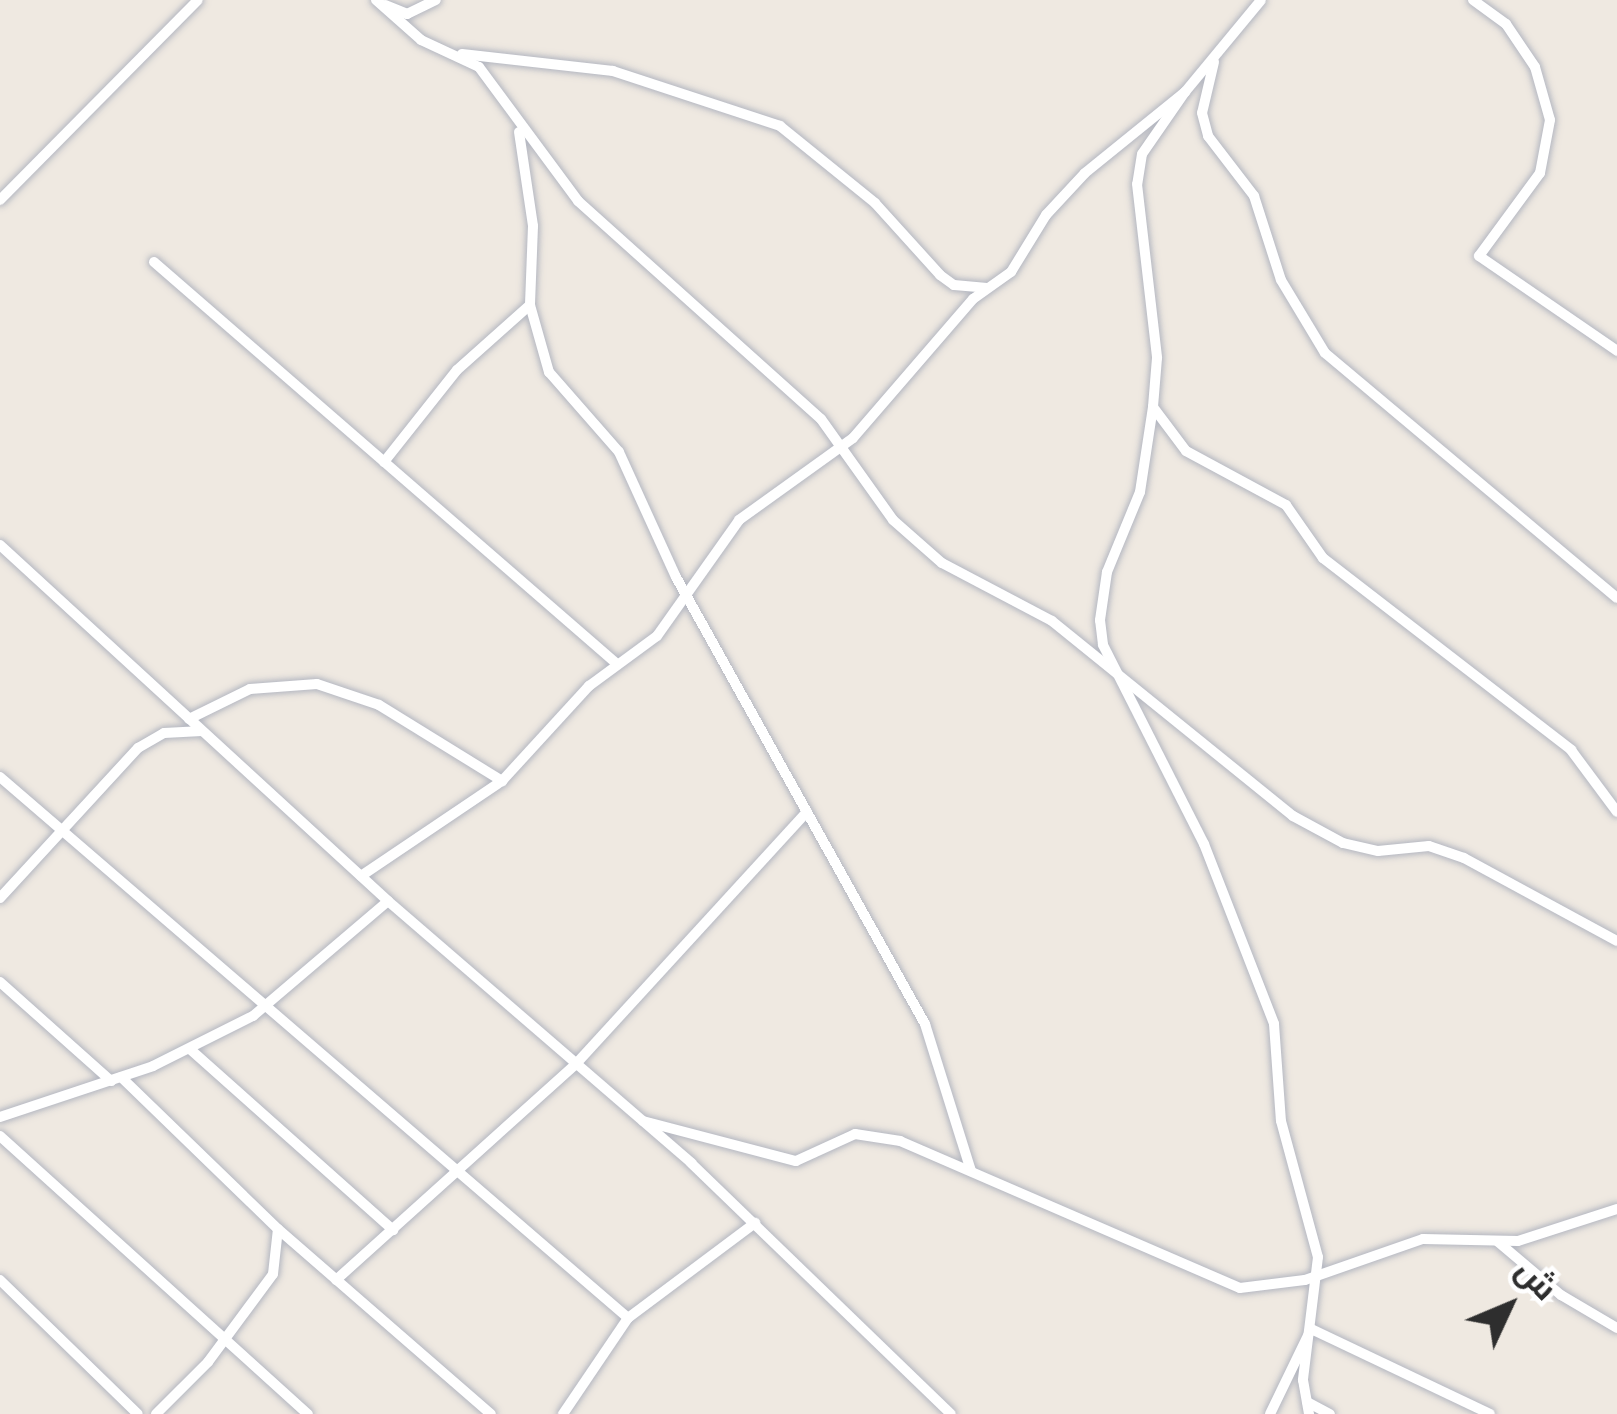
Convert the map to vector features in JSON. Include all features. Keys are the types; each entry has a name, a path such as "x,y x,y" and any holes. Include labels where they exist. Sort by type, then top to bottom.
{"street":[{"path":"0,200 198,0"},
{"path":"376,0 407,14 436,0"},
{"path":"376,0 421,40 458,53 613,71 780,126 862,191 954,285 991,287"},
{"path":"1262,0 1142,154 1137,184 1156,358 1153,407 1140,492 1102,593 1103,645 1204,844 1274,1024 1281,1121 1318,1275 1308,1408 1330,1414"},
{"path":"1473,0 1506,24 1534,67 1550,120 1540,173 1479,256 1617,351"},
{"path":"458,53 479,67 578,201 821,418 893,520 942,563 1052,621 1293,816 1342,843 1378,850 1429,846 1617,941"},
{"path":"1214,59 1202,113 1208,136 1255,196 1280,280 1325,352 1617,598"},
{"path":"361,875 502,781 616,663 657,636 692,595 739,520 842,447 1026,254 1046,215 1085,173 1186,92"},
{"path":"518,125 533,226 530,305 549,372 619,452 676,578 692,595 925,1024 971,1171"},
{"path":"154,262 616,663"},
{"path":"384,462 441,388 530,305"},
{"path":"1153,407 1186,451 1286,505 1323,558 1571,750 1617,812"},
{"path":"0,545 388,901 755,1223 951,1414"},
{"path":"189,719 250,689 317,685 379,705 502,781"},
{"path":"0,898 138,748 164,733 202,731"},
{"path":"0,777 628,1318"},
{"path":"336,1280 575,1065 807,812"},
{"path":"0,1117 191,1050 266,1006 388,901"},
{"path":"0,982 116,1079 278,1229 490,1414"},
{"path":"191,1050 393,1230"},
{"path":"640,1120 796,1161 845,1136 876,1136 971,1171 1240,1288 1318,1275 1424,1239 1496,1241 1544,1235 1617,1209"},
{"path":"0,1136 308,1414"},
{"path":"563,1414 628,1318 755,1223"},
{"path":"156,1414 224,1340 274,1274 278,1229"},
{"path":"1496,1241 1561,1295 1617,1328"},
{"path":"0,1280 138,1414"},
{"path":"1270,1414 1311,1329"},
{"path":"1311,1329 1490,1414"}]}
